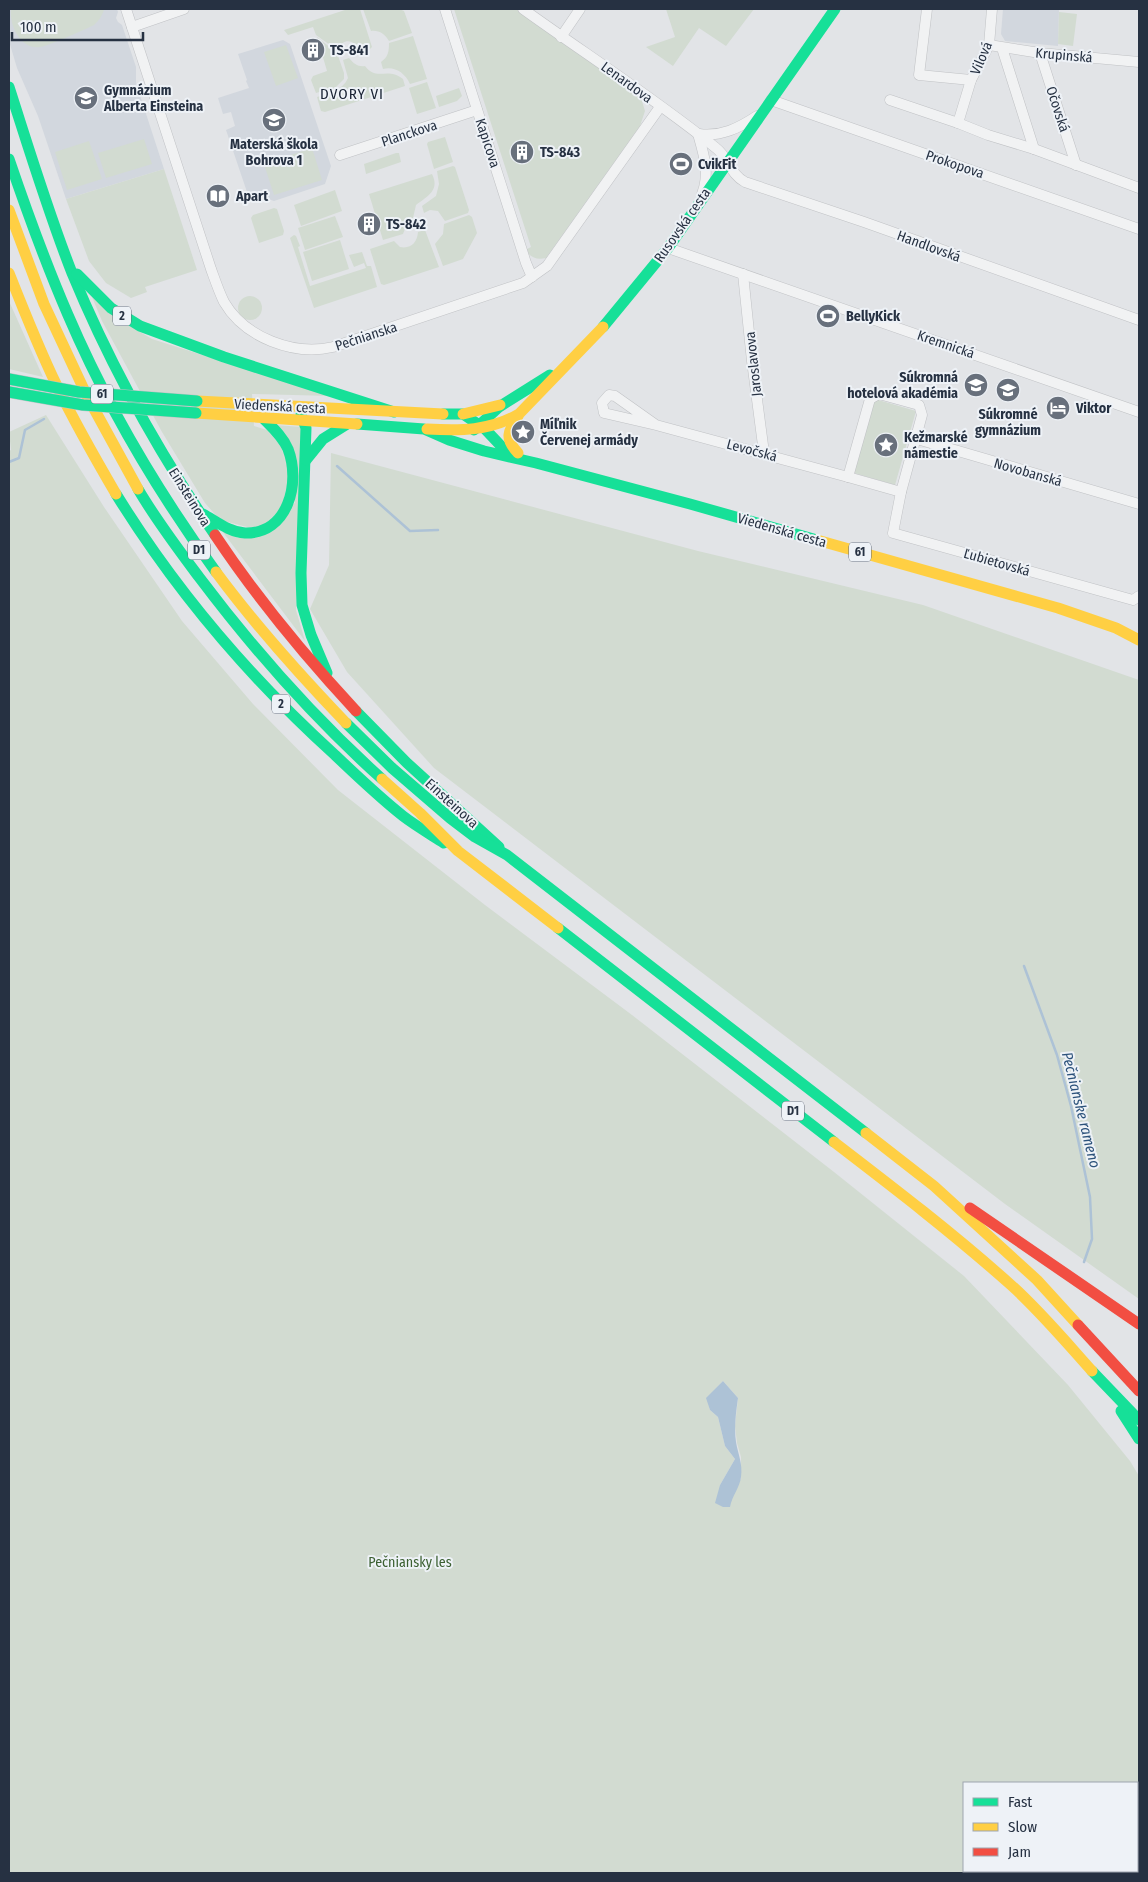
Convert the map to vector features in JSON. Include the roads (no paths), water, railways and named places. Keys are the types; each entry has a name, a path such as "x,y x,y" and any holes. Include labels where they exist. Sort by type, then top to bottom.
{"main road":[{"name":"Rusovská cesta","path":"424,429 479,428 511,420 572,361 609,321 668,248 726,162 835,9"},
{"name":"Einsteinova","path":"9,87 70,267 83,299 129,395 198,511 259,597 331,684 406,762 474,822 507,855"},
{"name":"D1","path":"9,159 60,298 107,399 156,486 212,568 250,619 287,661 326,704 366,743 467,832 507,855 934,1186"},
{"name":"D1","path":"9,210 44,304 87,396 141,494 173,542 238,629 314,714 458,851 970,1249 1012,1286 1048,1322 1109,1391"},
{"name":"2","path":"70,267 106,304 140,326 224,357 394,412"},
{"name":"2","path":"9,273 20,305 62,395 100,467 136,524 195,606 267,690 305,727 372,789 415,825 458,851"},
{"name":"2","path":"9,291 20,305"},
{"name":"Rusovská cesta","path":"479,428 503,404 572,361"},
{"name":"Viedenská cesta","path":"9,379 79,392 197,401 463,414 502,447 536,462"},
{"name":"Viedenská cesta","path":"9,392 84,405 424,429 449,440 690,504 1058,608 1116,628 1139,640"},
{"name":"Rusovská cesta","path":"463,414 503,404"},
{"path":"288,406 302,416 304,421"},
{"name":"Rusovská cesta","path":"518,453 510,445 508,437 509,430 519,414"},
{"name":"2","path":"198,511 224,526 244,533 265,530 282,517 291,497 293,484 292,461 280,435 264,419"},
{"name":"2","path":"304,421 306,460 301,573 302,605 311,635 331,684"},
{"path":"306,460 323,439 347,424"},
{"path":"479,428 475,437 479,442 503,455"},
{"path":"934,1186 987,1218 1139,1324"},
{"path":"934,1186 1037,1280 1139,1391"},
{"path":"1109,1391 1139,1420"},
{"path":"1109,1391 1128,1424 1139,1438"}],"street":[{"name":"Pečnianska","path":"126,9 211,269 224,302 240,321 258,334 293,349 324,349 524,283 548,266 660,107"},
{"path":"132,27 184,9"},
{"name":"Kapicova","path":"445,9 526,264 532,277"},
{"name":"Lenardova","path":"523,9 613,70 718,149 726,162"},
{"path":"561,36 580,9"},
{"path":"927,9 919,75 971,80"},
{"name":"Vilová","path":"958,123 971,80 989,45 992,9"},
{"name":"Krupinská","path":"989,45 1040,53 1139,62"},
{"path":"1002,48 1034,149"},
{"name":"Očovská","path":"1040,53 1076,166"},
{"name":"Prokopova","path":"771,100 1139,229"},
{"path":"890,100 1034,149 1139,188"},
{"name":"Planckova","path":"340,155 477,110"},
{"path":"700,201 706,184 707,170 698,134 711,136 732,130 762,113"},
{"name":"Handlovská","path":"726,162 734,174 745,182 864,222 1139,320"},
{"name":"Kremnická","path":"668,248 1139,412"},
{"name":"Jaroslavova","path":"743,274 764,453"},
{"path":"879,394 919,405 922,415 917,440 901,492 848,477 870,399 879,394"},
{"name":"Levočská","path":"656,425 614,396 609,395 602,403 604,413 764,453 848,477"},
{"name":"Novobanská","path":"917,440 1139,504"},
{"name":"Ľubietovská","path":"901,492 893,533 1133,600 1139,596"}],"water":[{"path":"723,1381 738,1398 735,1436 741,1472 740,1481 730,1507 723,1507 715,1503 720,1485 735,1459 725,1446 718,1417 710,1410 706,1398"}],"waterway":[{"name":"Pečnianske rameno","path":"9,462 19,458 25,430 44,419"},
{"name":"Pečnianske rameno","path":"337,466 410,531 438,530"},
{"name":"Pečnianske rameno","path":"1024,966 1057,1055 1071,1106 1090,1197 1092,1239 1084,1262"}],"place":[{"name":"TS-841","path":"313,50"},
{"name":"Gymnázium Alberta Einsteina","path":"86,98"},
{"name":"Materská škola Bohrova 1","path":"274,120"},
{"name":"TS-843","path":"522,152"},
{"name":"CvikFit","path":"681,164"},
{"name":"Apart","path":"218,196"},
{"name":"TS-842","path":"369,224"},
{"name":"BellyKick","path":"828,316"},
{"name":"Súkromná hotelová akadémia","path":"976,385"},
{"name":"Súkromné gymnázium","path":"1008,390"},
{"name":"Viktor","path":"1058,408"},
{"name":"Míľnik Červenej armády","path":"523,432"},
{"name":"Kežmarské námestie","path":"886,445"}],"district":[{"name":"DVORY VI","path":"352,94"}],"park label":[{"name":"Pečniansky les","path":"410,1562"}]}
